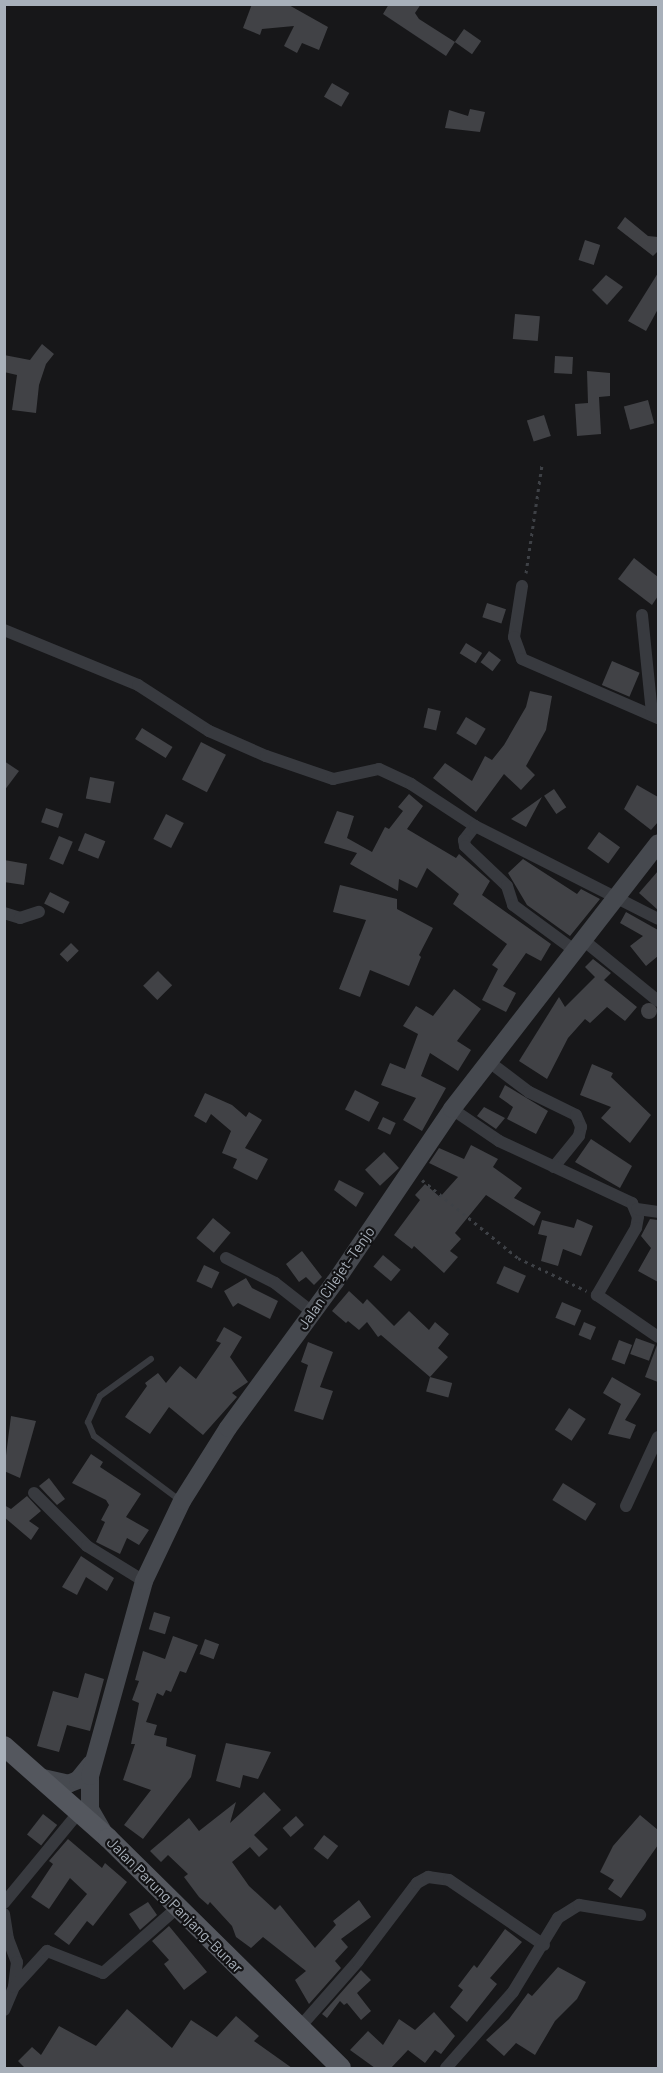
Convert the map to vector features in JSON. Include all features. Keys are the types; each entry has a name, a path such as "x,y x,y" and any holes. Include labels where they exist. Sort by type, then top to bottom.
{"main road":[{"name":"Jalan Cilejet–Tenjo","path":"108,1839 90,1809 88,1793 95,1757 144,1581 182,1501 228,1428 312,1312 452,1109 616,894 658,843"},
{"name":"Jalan Parung Panjang–Bunar","path":"4,1746 80,1812 341,2068"},
{"name":"Jalan Cilejet–Tenjo","path":"43,1778 68,1784 78,1780 95,1757"}],"street":[{"path":"522,586 514,637 522,659 655,716"},
{"path":"642,615 655,716"},
{"path":"4,630 138,685 209,731 266,756 333,779 368,769 391,773 475,826 616,894 658,919"},
{"path":"475,826 464,840 465,846 507,886 513,905 578,945 658,1001"},
{"path":"4,913 20,918 39,912"},
{"path":"488,1061 529,1092 576,1115 581,1127 579,1136 554,1167"},
{"path":"452,1109 499,1141 637,1209 658,1212"},
{"path":"637,1209 636,1228 597,1295 658,1337"},
{"path":"226,1258 275,1283 312,1312"},
{"path":"626,1506 658,1437"},
{"path":"34,1493 55,1519 87,1546 144,1581"},
{"path":"4,1903 80,1812"},
{"path":"300,2028 358,1961 417,1883 428,1877 449,1880 544,1945"},
{"path":"446,2068 513,1992 544,1945 558,1918 579,1905 640,1915"},
{"path":"14,1987 47,1951 103,1973 178,1907"},
{"path":"4,1914 8,1939 17,1962 14,1987 4,2010"}],"lane":[{"path":"151,1359 100,1396 88,1422 94,1436 182,1501"}],"path":[{"path":"522,586 531,555 542,465"},
{"path":"411,1171 518,1258 597,1295"}],"building":[{"path":"252,4 287,4 328,27 319,50 302,43 297,53 284,46 294,26 262,29 260,35 243,28"},
{"path":"389,4 421,4 415,13 419,19 455,42 446,56 383,14"},
{"path":"464,29 481,41 472,54 455,42"},
{"path":"332,83 349,93 341,107 324,97"},
{"path":"470,109 485,112 480,132 445,128 449,110 468,116"},
{"path":"625,217 648,236 658,237 658,251 653,256 617,228"},
{"path":"585,240 600,245 594,265 579,260"},
{"path":"658,273 658,309 646,331 628,321"},
{"path":"606,275 623,287 607,305 592,290"},
{"path":"515,314 540,316 538,341 513,339"},
{"path":"42,344 54,354 46,364 39,385 36,413 12,410 17,375 4,372 4,355 30,360"},
{"path":"555,356 573,357 572,374 554,373"},
{"path":"587,371 610,373 610,396 599,397 601,434 577,436 575,404 588,403"},
{"path":"648,400 654,423 630,430 624,406"},
{"path":"544,415 551,436 534,441 527,421"},
{"path":"634,558 658,577 658,596 652,605 618,579"},
{"path":"487,603 506,609 501,623 482,617"},
{"path":"466,643 482,653 476,663 460,653"},
{"path":"489,651 501,660 493,671 481,662"},
{"path":"612,661 640,673 629,697 602,685"},
{"path":"530,691 552,696 546,730 526,766 535,775 521,790 504,774 476,812 433,778 445,763 472,781 485,756 492,760 504,745 526,707"},
{"path":"428,708 441,711 436,730 424,727"},
{"path":"466,717 486,729 476,745 456,733"},
{"path":"142,728 173,747 166,758 135,739"},
{"path":"201,742 226,755 207,792 182,779"},
{"path":"4,761 19,771 4,791"},
{"path":"90,777 115,782 110,803 86,799"},
{"path":"637,785 658,797 658,822 651,830 624,809"},
{"path":"554,789 566,807 556,814 544,796"},
{"path":"409,794 423,806 407,829 456,858 459,854 490,881 482,895 551,944 541,961 526,953 503,986 516,993 506,1012 482,1000 498,969 492,965 507,944 453,904 459,894 427,868 417,888 399,879 398,891 350,864 357,853 324,843 337,811 354,816 347,838 372,852 385,827 389,829 403,811 398,807"},
{"path":"542,797 526,827 511,819"},
{"path":"46,808 63,814 58,828 41,822"},
{"path":"166,814 184,823 171,848 153,839"},
{"path":"599,832 620,847 608,863 587,848"},
{"path":"85,833 105,841 98,859 78,851"},
{"path":"59,836 73,842 63,865 49,859"},
{"path":"523,859 577,894 581,889 600,899 570,936 527,905 508,873"},
{"path":"4,860 27,864 24,885 4,882"},
{"path":"658,871 658,910 639,893"},
{"path":"340,885 397,899 397,909 433,928 419,955 421,957 409,986 370,970 360,997 339,989 366,920 333,912"},
{"path":"50,892 70,902 64,914 44,904"},
{"path":"626,912 658,930 658,956 646,966 630,946 643,936 620,923"},
{"path":"71,943 79,951 67,962 60,954"},
{"path":"593,959 611,973 604,980 637,1007 625,1021 607,1007 590,1023 585,1019 568,1038 547,1079 519,1061 559,997 565,1007 595,977 585,967"},
{"path":"158,971 172,985 157,1000 143,986"},
{"path":"454,989 481,1009 457,1041 471,1050 458,1071 430,1053 421,1076 446,1088 422,1131 403,1120 416,1098 381,1085 390,1063 405,1069 418,1034 403,1026 416,1006 433,1016"},
{"path":"649,1003 655,1005 657,1011 655,1017 649,1019 643,1017 641,1011 643,1005"},
{"path":"592,1064 613,1073 611,1077 651,1115 630,1143 601,1118 611,1107 580,1095"},
{"path":"505,1085 548,1111 536,1134 507,1119 513,1107 499,1097"},
{"path":"355,1090 379,1102 369,1122 345,1110"},
{"path":"205,1093 232,1105 246,1117 249,1112 262,1120 245,1148 268,1159 257,1180 233,1168 237,1159 222,1153 231,1131 211,1114 206,1123 194,1116"},
{"path":"484,1107 505,1118 496,1129 477,1116"},
{"path":"383,1117 396,1123 390,1135 378,1129"},
{"path":"591,1139 632,1166 620,1188 575,1162"},
{"path":"471,1145 498,1159 493,1167 522,1188 514,1198 541,1212 534,1226 486,1195 455,1233 461,1239 450,1251 458,1257 444,1273 414,1246 412,1249 394,1235 420,1200 415,1195 425,1184 440,1197 458,1177 429,1163 439,1148 464,1159"},
{"path":"384,1152 399,1168 380,1186 365,1170"},
{"path":"339,1180 364,1193 356,1207 334,1190"},
{"path":"213,1218 231,1233 214,1253 196,1238"},
{"path":"577,1219 593,1226 581,1256 563,1249 558,1266 541,1261 547,1236 538,1234 542,1220 574,1228"},
{"path":"650,1219 658,1220 658,1282 638,1271 651,1248 641,1236"},
{"path":"302,1251 322,1277 314,1285 306,1277 299,1282 286,1264"},
{"path":"383,1255 401,1270 391,1281 373,1266"},
{"path":"204,1265 219,1272 212,1288 196,1281"},
{"path":"504,1266 526,1276 518,1293 496,1283"},
{"path":"246,1278 252,1288 278,1301 270,1319 238,1303 233,1307 224,1291"},
{"path":"349,1291 363,1304 367,1299 394,1326 409,1311 429,1330 435,1322 449,1334 438,1348 448,1357 430,1377 381,1335 378,1337 367,1322 359,1330 348,1321 346,1323 332,1311"},
{"path":"562,1302 581,1310 575,1326 555,1318"},
{"path":"584,1322 596,1327 590,1340 579,1335"},
{"path":"224,1327 242,1337 230,1357 248,1382 232,1393 237,1397 203,1435 169,1407 150,1434 125,1417 147,1386 145,1383 158,1373 166,1383 180,1366 196,1379 221,1343 216,1341"},
{"path":"636,1338 655,1345 649,1361 630,1354"},
{"path":"619,1340 632,1345 625,1365 611,1360"},
{"path":"308,1342 333,1352 320,1387 333,1391 323,1420 294,1411 308,1365 301,1362"},
{"path":"658,1346 658,1382 645,1377"},
{"path":"430,1377 452,1383 448,1397 426,1391"},
{"path":"612,1377 641,1394 625,1420 636,1425 630,1439 608,1434 621,1404 603,1393"},
{"path":"569,1408 586,1419 572,1441 555,1430"},
{"path":"11,1416 36,1421 20,1478 4,1471"},
{"path":"91,1454 103,1462 100,1467 141,1494 126,1517 149,1530 139,1545 127,1538 120,1554 96,1542 105,1522 101,1520 109,1505 106,1500 72,1483"},
{"path":"49,1478 65,1499 57,1505 39,1486"},
{"path":"563,1483 596,1504 585,1521 552,1500"},
{"path":"27,1496 41,1511 29,1521 39,1528 31,1540 4,1517 4,1505 11,1509"},
{"path":"81,1556 114,1578 107,1591 86,1577 77,1595 62,1587"},
{"path":"154,1612 170,1617 165,1634 149,1629"},
{"path":"173,1636 198,1645 186,1673 180,1671 171,1692 166,1690 163,1696 157,1693 146,1722 157,1725 154,1735 167,1738 166,1746 196,1755 191,1777 143,1839 124,1825 151,1790 123,1780 135,1744 131,1744 139,1703 132,1700 139,1681 135,1680 143,1651 165,1659"},
{"path":"205,1639 219,1644 214,1659 200,1654"},
{"path":"85,1673 104,1679 90,1731 67,1725 59,1752 37,1746 53,1691 78,1698"},
{"path":"226,1743 271,1752 258,1779 243,1775 240,1788 216,1781"},
{"path":"264,1792 281,1810 254,1835 268,1849 259,1857 250,1847 232,1862 249,1886 275,1910 280,1905 315,1948 336,1925 333,1921 359,1900 371,1917 341,1939 348,1947 335,1961 341,1968 309,2004 295,1980 306,1971 263,1937 251,1948 236,1937 232,1926 210,1902 208,1905 199,1897 184,1877 188,1874 168,1855 161,1862 150,1851 189,1818 199,1831 236,1802 230,1823"},
{"path":"43,1814 57,1825 41,1846 27,1834"},
{"path":"640,1815 658,1830 658,1845 621,1898 608,1889 614,1880 600,1872 613,1846"},
{"path":"296,1816 304,1825 291,1837 283,1828"},
{"path":"324,1835 338,1846 328,1859 314,1848"},
{"path":"68,1839 102,1868 105,1863 127,1882 93,1926 87,1921 69,1945 54,1934 87,1894 70,1878 49,1909 31,1897 53,1864 49,1861"},
{"path":"148,1902 157,1915 140,1930 129,1914"},
{"path":"169,1926 207,1972 184,1990 164,1964 169,1960 152,1941"},
{"path":"505,1929 522,1942 490,1978 497,1984 467,2022 450,2007 463,1990 458,1986 474,1965 477,1968"},
{"path":"558,1967 586,1982 577,1999 555,2021 535,2055 516,2043 504,2056 486,2040 509,2019 528,1993 532,1996"},
{"path":"361,1970 371,1980 357,1993 371,2011 361,2020 347,2003 344,2005 340,2001 327,2018 322,2014"},
{"path":"127,2009 172,2048 191,2020 217,2037 236,2016 259,2036 254,2041 292,2068 25,2068 18,2061 32,2047 41,2055 59,2026 96,2046"},
{"path":"434,2012 455,2036 441,2054 435,2050 425,2063 408,2050 391,2068 375,2068 350,2050 368,2031 383,2045 399,2019 415,2030"}]}
